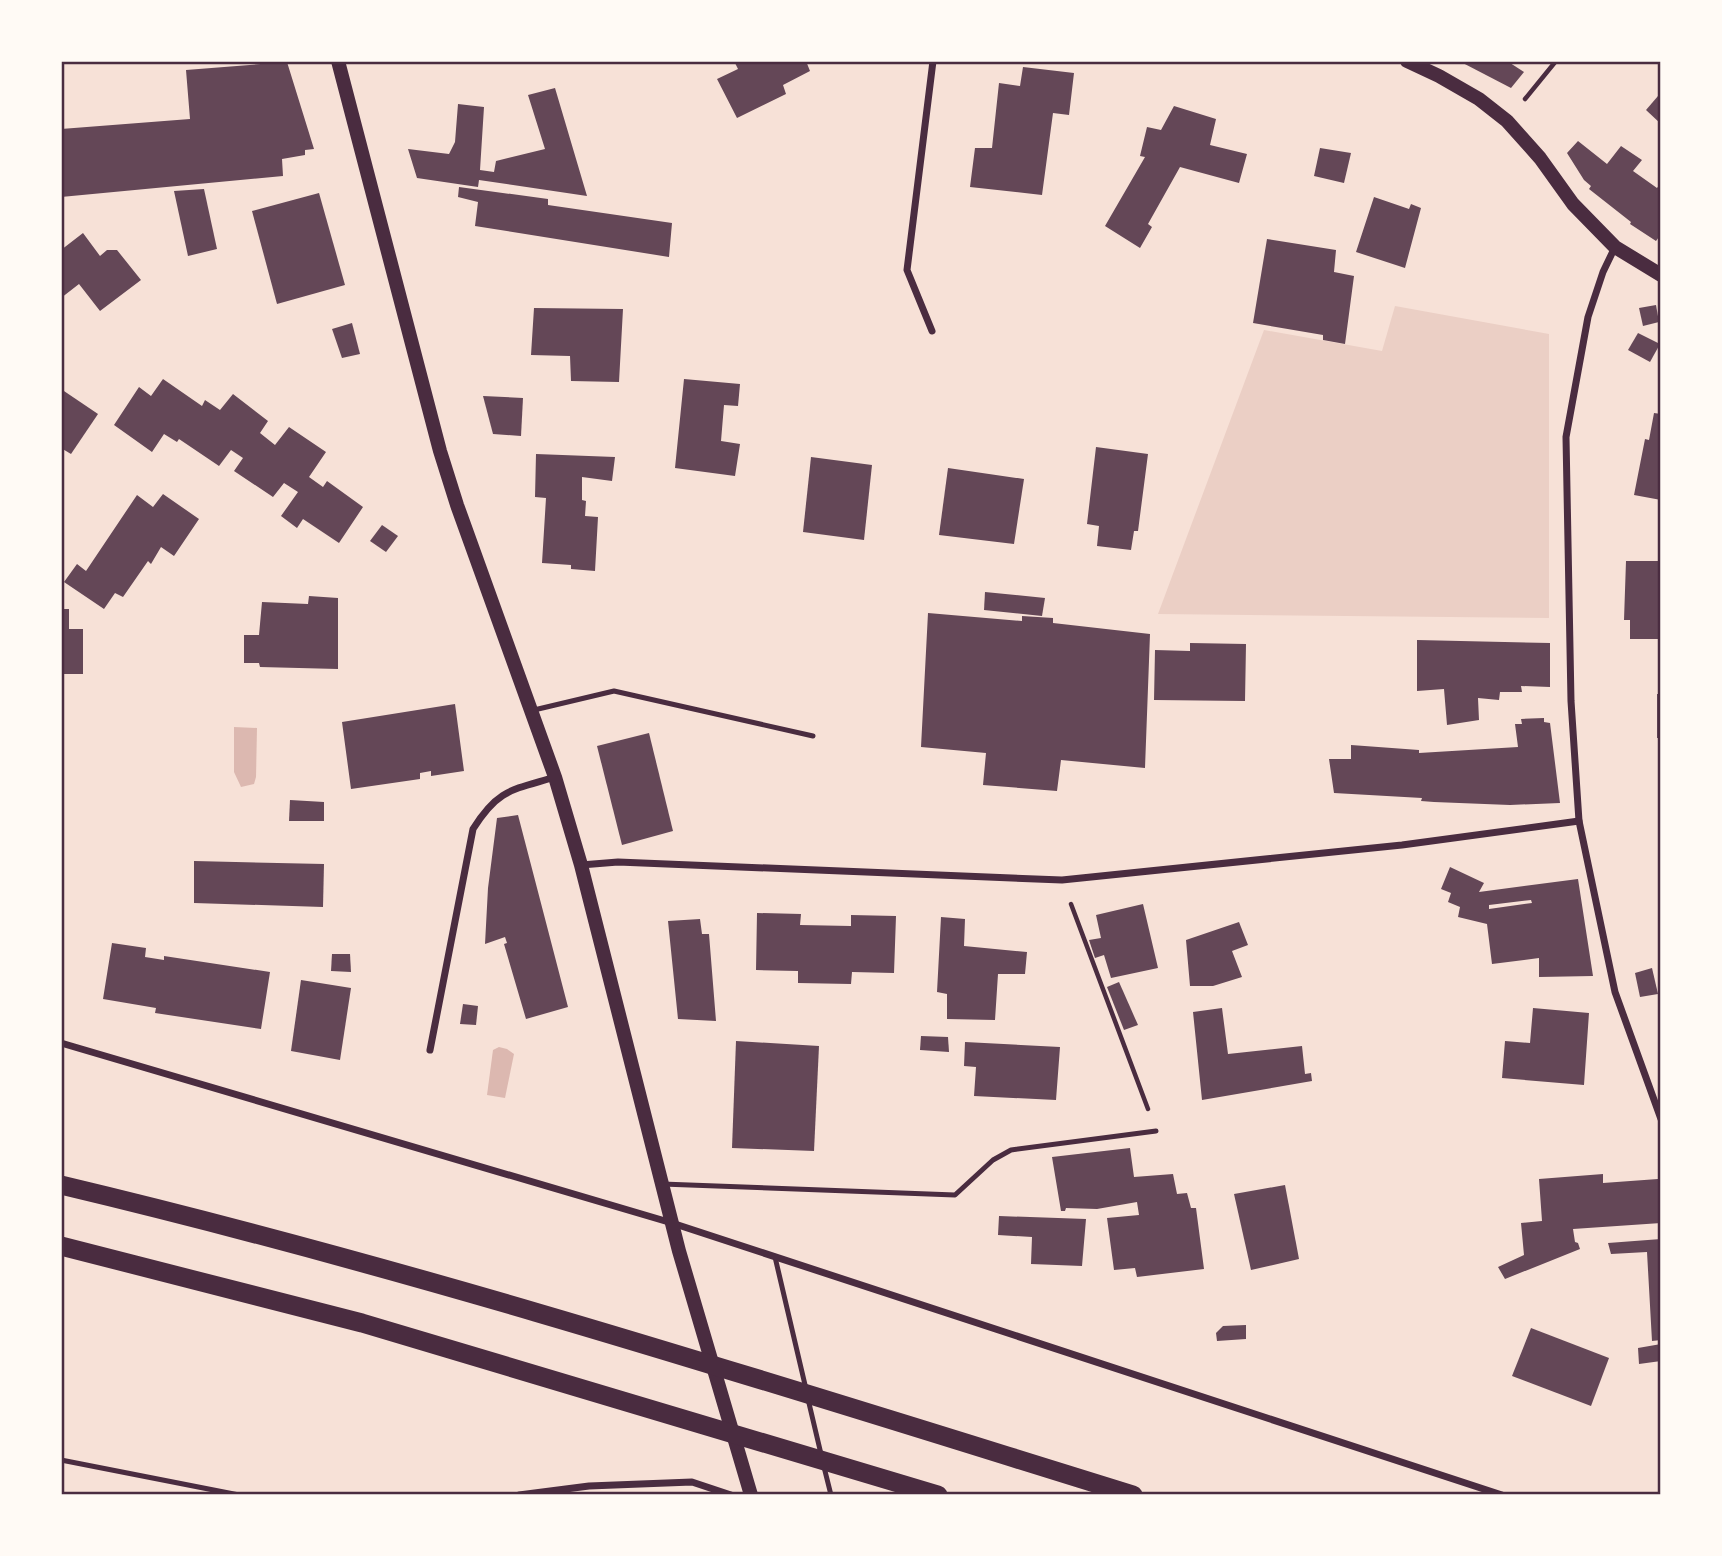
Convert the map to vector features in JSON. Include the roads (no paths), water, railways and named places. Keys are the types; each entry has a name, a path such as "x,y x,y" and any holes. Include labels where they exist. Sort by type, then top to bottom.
{"highway":[{"path":"61,1185 349,1259 543,1315 1133,1495"},
{"path":"61,1246 362,1323 938,1495"}],"main road":[{"path":"338,61 440,451 555,777 581,864 672,1223 751,1495"},
{"path":"1407,61 1479,99 1507,121 1540,158 1573,204 1615,247 1661,275"}],"street":[{"path":"932,331 907,270 933,61"},
{"path":"1615,247 1603,272 1588,317 1566,437 1571,701 1579,821 1615,992 1661,1119"},
{"path":"430,1050 473,829 485,809 503,793 555,777"},
{"path":"581,864 618,862 1062,880 1402,845 1579,821"},
{"path":"61,1043 672,1223 1502,1495"},
{"path":"519,1495 589,1486 692,1482 731,1495"}],"lane":[{"path":"531,710 614,691 813,736"},
{"path":"662,1184 955,1195 993,1160 1011,1150 1156,1131"},
{"path":"775,1257 831,1495"},
{"path":"61,1460 239,1495"}]}
